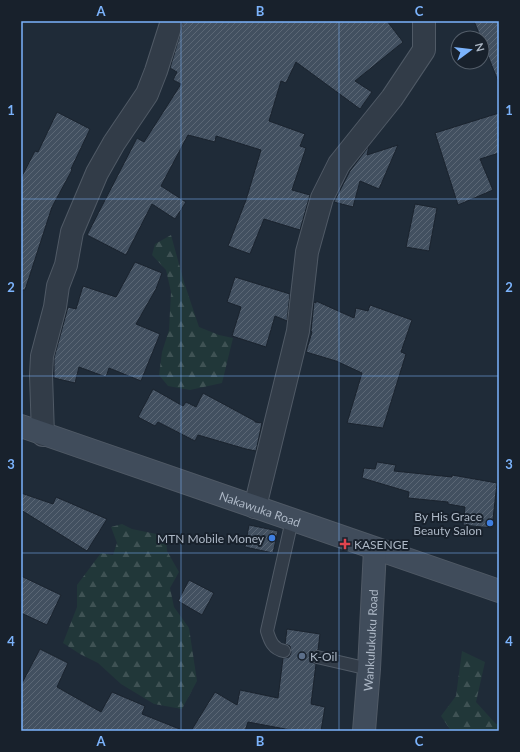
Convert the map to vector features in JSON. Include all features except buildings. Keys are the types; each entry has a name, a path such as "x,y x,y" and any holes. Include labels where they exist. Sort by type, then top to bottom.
{"main road":[{"name":"Nakawuka Road","path":"21,426 43,435 499,591"},
{"name":"Wankulukuku Road","path":"364,731 369,669 375,548"}],"street":[{"path":"43,435 41,375 42,356 55,307 58,286 66,265 72,232 97,173 114,143 147,94 172,21"},
{"path":"255,507 298,331 307,252 322,198 339,164 392,98 424,50 424,21"}],"lane":[{"path":"284,651 279,650 271,643 268,631 292,520"},
{"path":"317,657 369,669"}],"green space":[{"path":"171,235 184,282 199,327 219,335 233,338 222,383 190,390 168,386 159,375 162,352 169,330 171,292 166,270 152,255 155,244"},
{"path":"122,524 132,529 166,536 167,551 179,572 170,588 174,607 189,628 197,681 182,709 154,704 121,684 98,663 63,643 77,607 77,585 101,553 113,555 117,543 111,527"},
{"path":"462,651 485,662 476,702 496,724 499,723 499,731 451,731 441,716 456,696"}],"place":[{"name":"By His Grace Beauty Salon","path":"490,523"},
{"name":"MTN Mobile Money","path":"272,538"},
{"name":"KASENGE","path":"345,544"},
{"name":"K-Oil","path":"302,656"}]}
